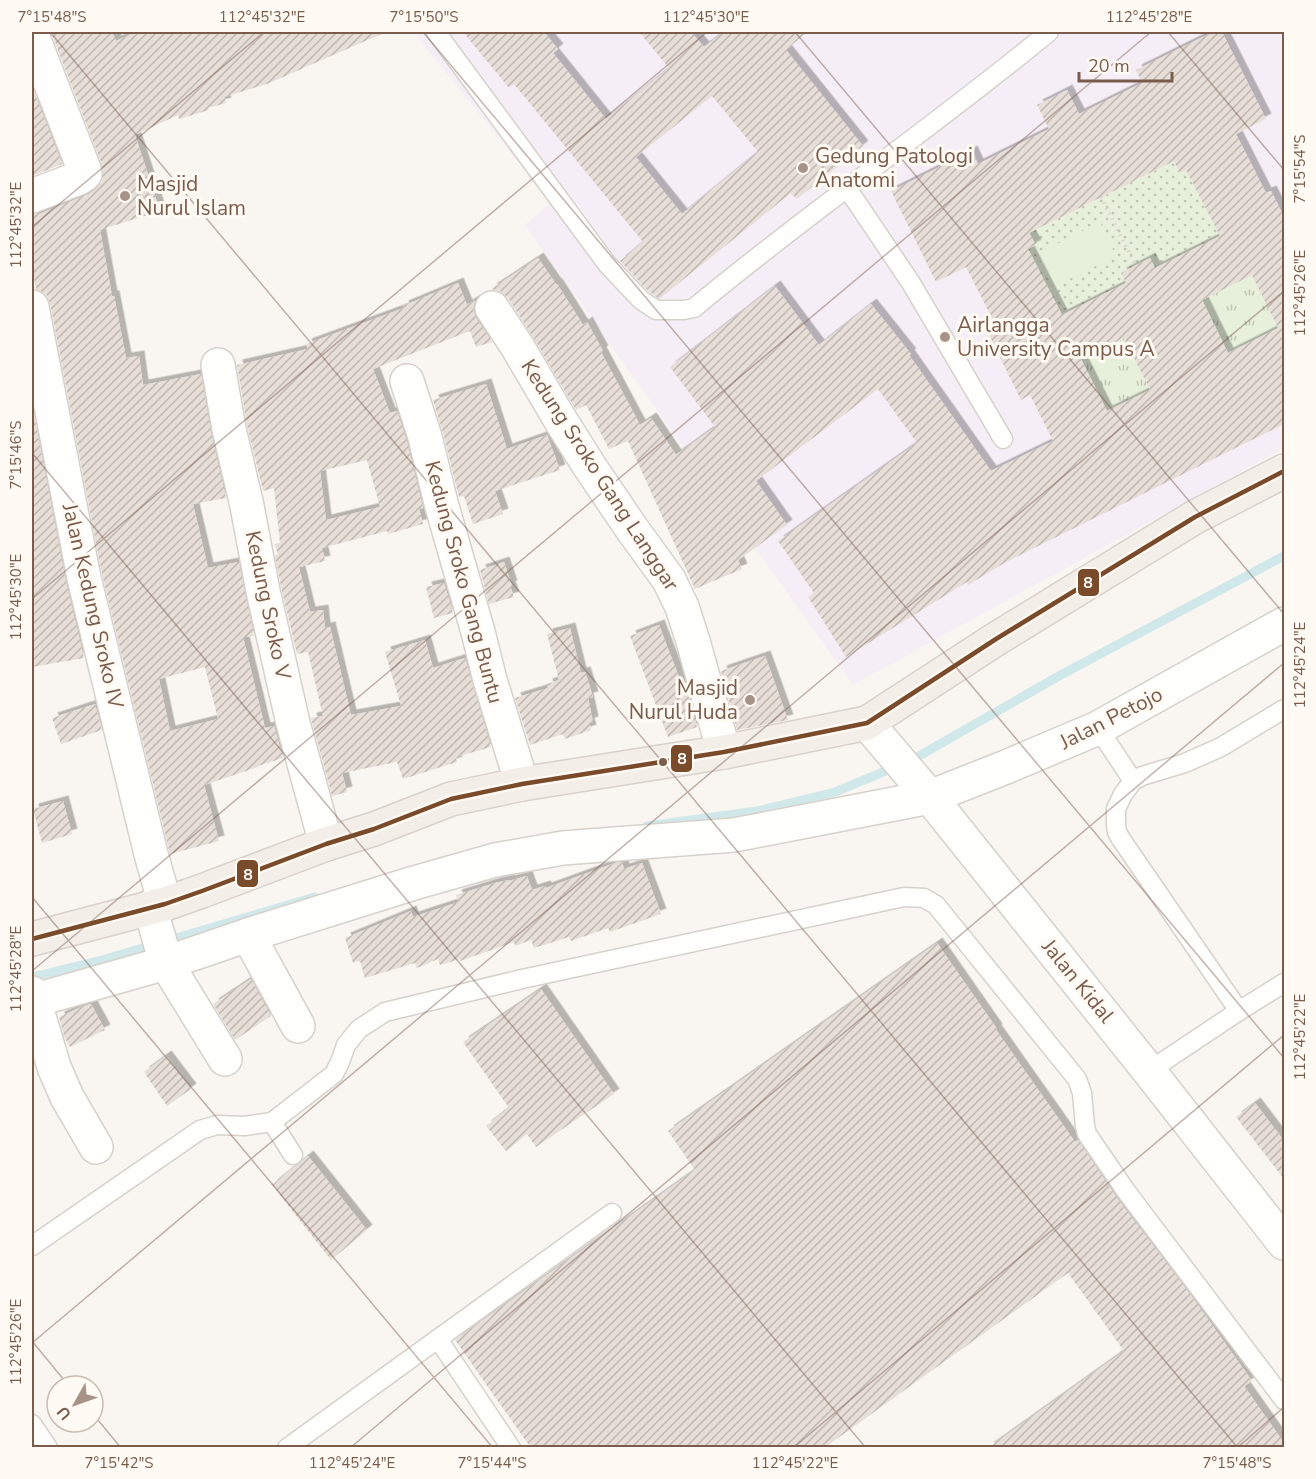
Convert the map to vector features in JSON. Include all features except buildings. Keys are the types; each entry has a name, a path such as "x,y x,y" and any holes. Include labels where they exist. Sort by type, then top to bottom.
{"main road":[{"path":"32,939 156,909 451,799 522,784 724,752 876,733 996,639 1194,517 1284,471"}],"street":[{"path":"32,34 84,169 84,174 79,178 32,196"},
{"name":"Jalan Kedung Sroko IV","path":"32,307 84,578 148,842 164,957 225,1059"},
{"name":"Kedung Sroko Gang Langgar","path":"492,308 590,467 632,530 659,564 676,593 693,641 724,752"},
{"name":"Kedung Sroko V","path":"218,365 263,591 293,723 326,844"},
{"name":"Kedung Sroko Gang Buntu","path":"407,381 425,437 490,680 522,784"},
{"name":"Jalan Petojo","path":"32,997 164,957 248,935 495,860 563,848 734,835 924,790 1006,767 1098,728 1284,624"},
{"name":"Jalan Kidal","path":"876,733 1149,1071 1284,1243"},
{"path":"248,935 298,1026"},
{"path":"32,997 58,1077 96,1147"}],"lane":[{"path":"436,32 607,264 641,300 656,310 694,308 740,269 994,77 1049,32"},
{"path":"848,188 911,283 1003,439"},
{"path":"1239,1011 1117,832 1116,815 1118,802 1133,781 1185,763 1221,747 1283,712"},
{"path":"1098,728 1133,781"},
{"path":"32,1246 200,1130 218,1125 244,1126 272,1122 334,1074 346,1045 359,1029 385,1012 522,979 904,897 924,898 936,905 1077,1079 1082,1093 1087,1134 1126,1191 1284,1400"},
{"path":"1149,1071 1284,983"},
{"path":"272,1122 293,1155"},
{"path":"287,1448 612,1213"},
{"path":"438,1339 512,1448"},
{"path":"32,1424 48,1448"}],"path":[{"path":"1101,197 1136,266"}],"shaded area":[{"name":"Airlangga University Campus A","path":"413,32 1284,32 1284,448 853,685 525,225 551,202"}],"green space":[{"path":"1174,161 1180,173 1186,170 1220,236 1155,268 1150,258 1121,273 1126,283 1062,315 1028,249 1035,245 1029,233"},
{"path":"1100,222 1116,256 1053,287 1037,254"},
{"path":"1252,275 1278,328 1205,364 1202,300"},
{"path":"1124,338 1150,390 1107,411 1081,359"}],"waterway":[{"path":"647,826 757,811 835,792 912,760 1057,677 1284,556"},
{"path":"32,977 102,960 315,897"}],"transit line":[{"name":"8","path":"32,939 165,904 451,799 522,784 724,752 867,723 996,639 1195,517 1284,471"}],"place":[{"name":"Gedung Patologi Anatomi","path":"803,168"},
{"name":"Masjid Nurul Islam","path":"125,196"},
{"name":"Airlangga University Campus A","path":"945,337"},
{"name":"Masjid Nurul Huda","path":"750,700"}]}
